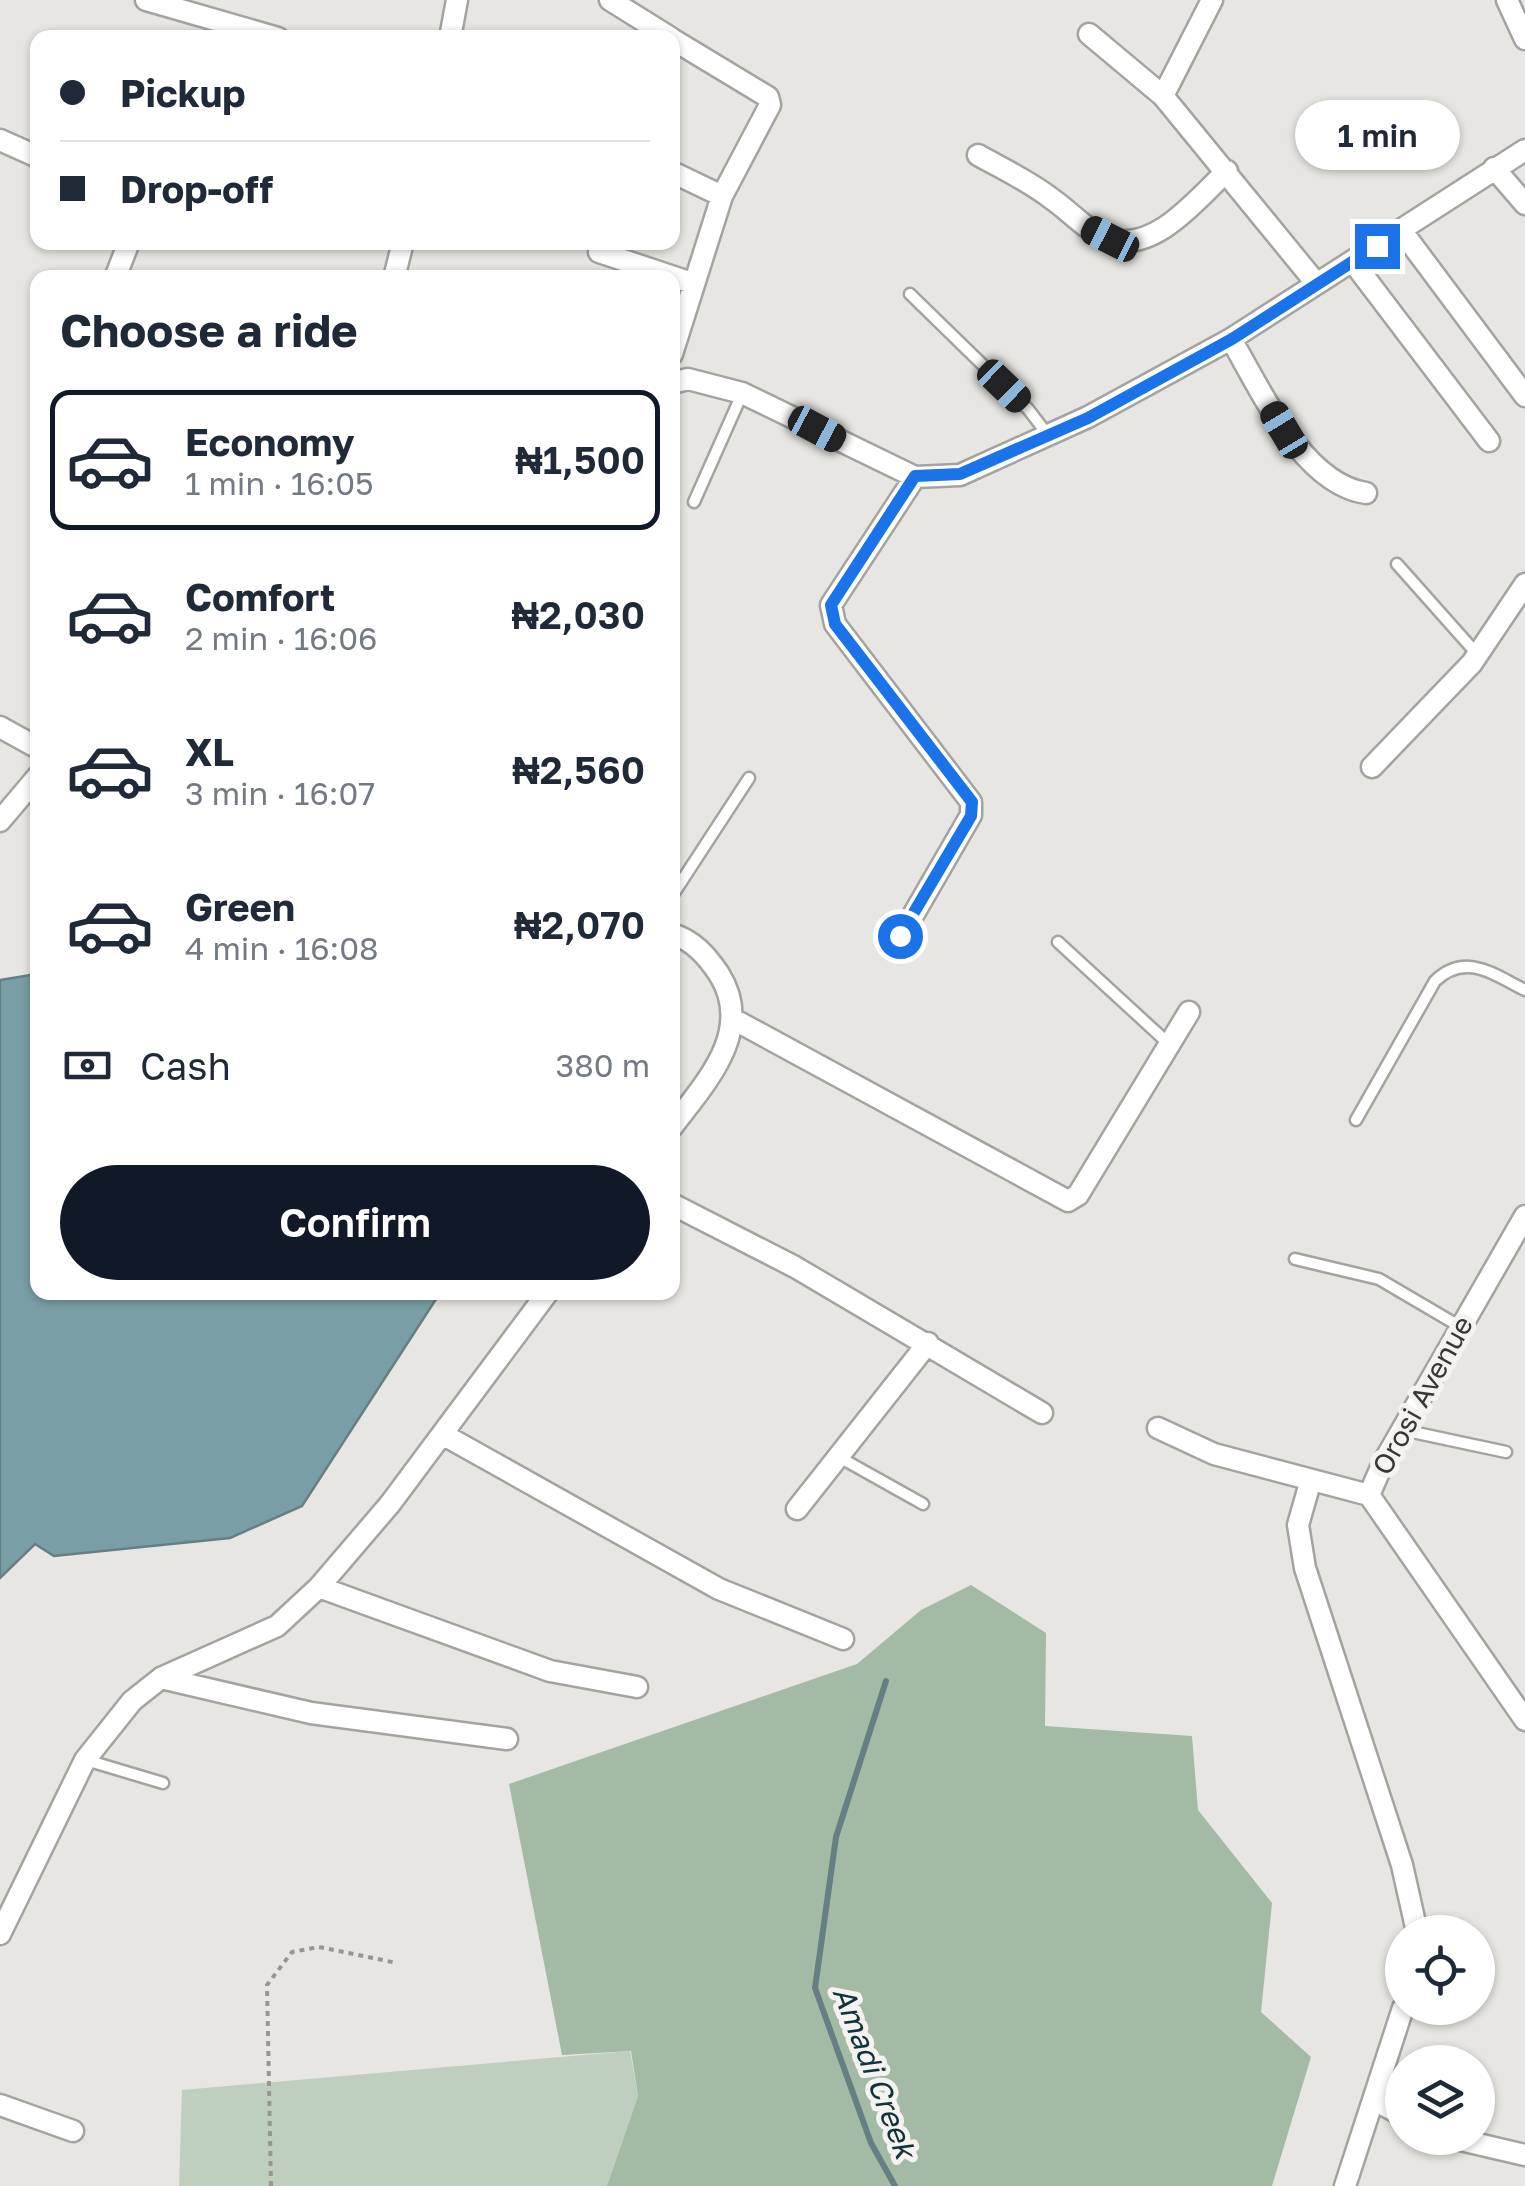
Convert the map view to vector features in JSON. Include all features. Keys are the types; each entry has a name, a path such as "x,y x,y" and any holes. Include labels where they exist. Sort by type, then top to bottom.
{"street":[{"path":"146,0 250,30"},
{"path":"451,30 457,0"},
{"path":"610,0 659,30"},
{"path":"1163,96 1212,0"},
{"path":"1508,0 1525,39"},
{"path":"1089,34 1163,96 1316,283"},
{"path":"680,43 768,97 767,115 722,196 680,326"},
{"path":"0,140 30,153"},
{"path":"680,381 742,393 915,476 960,474 1049,436 1232,339 1525,150"},
{"path":"978,155 1051,198 1088,228 1110,239 1128,241 1173,221 1227,171"},
{"path":"1494,168 1525,204"},
{"path":"680,176 722,196"},
{"path":"1400,230 1525,396"},
{"path":"599,252 653,270"},
{"path":"1354,262 1489,441"},
{"path":"680,279 692,283"},
{"path":"1232,339 1284,430 1338,485 1366,492"},
{"path":"900,936 971,816 972,802 835,624 831,605 915,476"},
{"path":"1372,766 1478,655 1525,584"},
{"path":"0,727 30,744"},
{"path":"0,821 30,785"},
{"path":"680,939 708,956 732,1000 733,1019 715,1070 680,1116"},
{"path":"733,1019 1068,1201 1078,1195 1189,1012"},
{"path":"680,1208 928,1343 1042,1413"},
{"name":"Orosi Avenue","path":"1525,1216 1459,1326 1369,1496 1525,1720"},
{"path":"0,1934 6,1904 85,1760 132,1701 162,1678 277,1626 319,1587 442,1434 542,1300"},
{"path":"797,1509 928,1343"},
{"path":"1158,1428 1214,1454 1369,1496"},
{"path":"442,1434 719,1589 843,1638"},
{"path":"1310,1483 1298,1525 1305,1568 1402,1865 1413,1915"},
{"path":"319,1587 550,1671 637,1687"},
{"path":"162,1678 311,1713 507,1740"},
{"path":"1345,2186 1397,2025"},
{"path":"1374,2100 1385,2106"},
{"path":"0,2105 73,2131"},
{"path":"1495,2147 1525,2154"}],"lane":[{"path":"910,294 1028,410 1049,436"},
{"path":"694,502 742,393"},
{"path":"1397,564 1478,655"},
{"path":"680,884 749,778"},
{"path":"1058,942 1170,1044"},
{"path":"1356,1120 1435,981 1448,968 1458,964 1485,970 1525,990"},
{"path":"1295,1258 1379,1279 1459,1326"},
{"path":"1402,1429 1506,1452"},
{"path":"838,1456 923,1504"},
{"path":"85,1760 163,1782"}],"path":[{"path":"270,2186 266,1985 292,1952 320,1947 397,1963"}],"green space":[{"path":"971,1585 1046,1633 1045,1726 1192,1736 1198,1810 1272,1903 1261,2012 1311,2057 1272,2186 607,2186 638,2096 631,2051 562,2055 509,1784 857,1664 921,1610"},
{"path":"630,2051 638,2096 607,2186 179,2186 182,2090"}],"water":[{"path":"30,975 30,1300 435,1300 302,1506 230,1538 54,1556 35,1544 0,1578 0,980"}],"waterway":[{"name":"Amadi Creek","path":"886,1681 836,1837 815,1988 871,2143 895,2186"}],"route":[{"path":"900,936 971,816 972,802 835,624 831,605 915,476 938,478 960,474 1088,418 1232,339 1377,246"}]}
